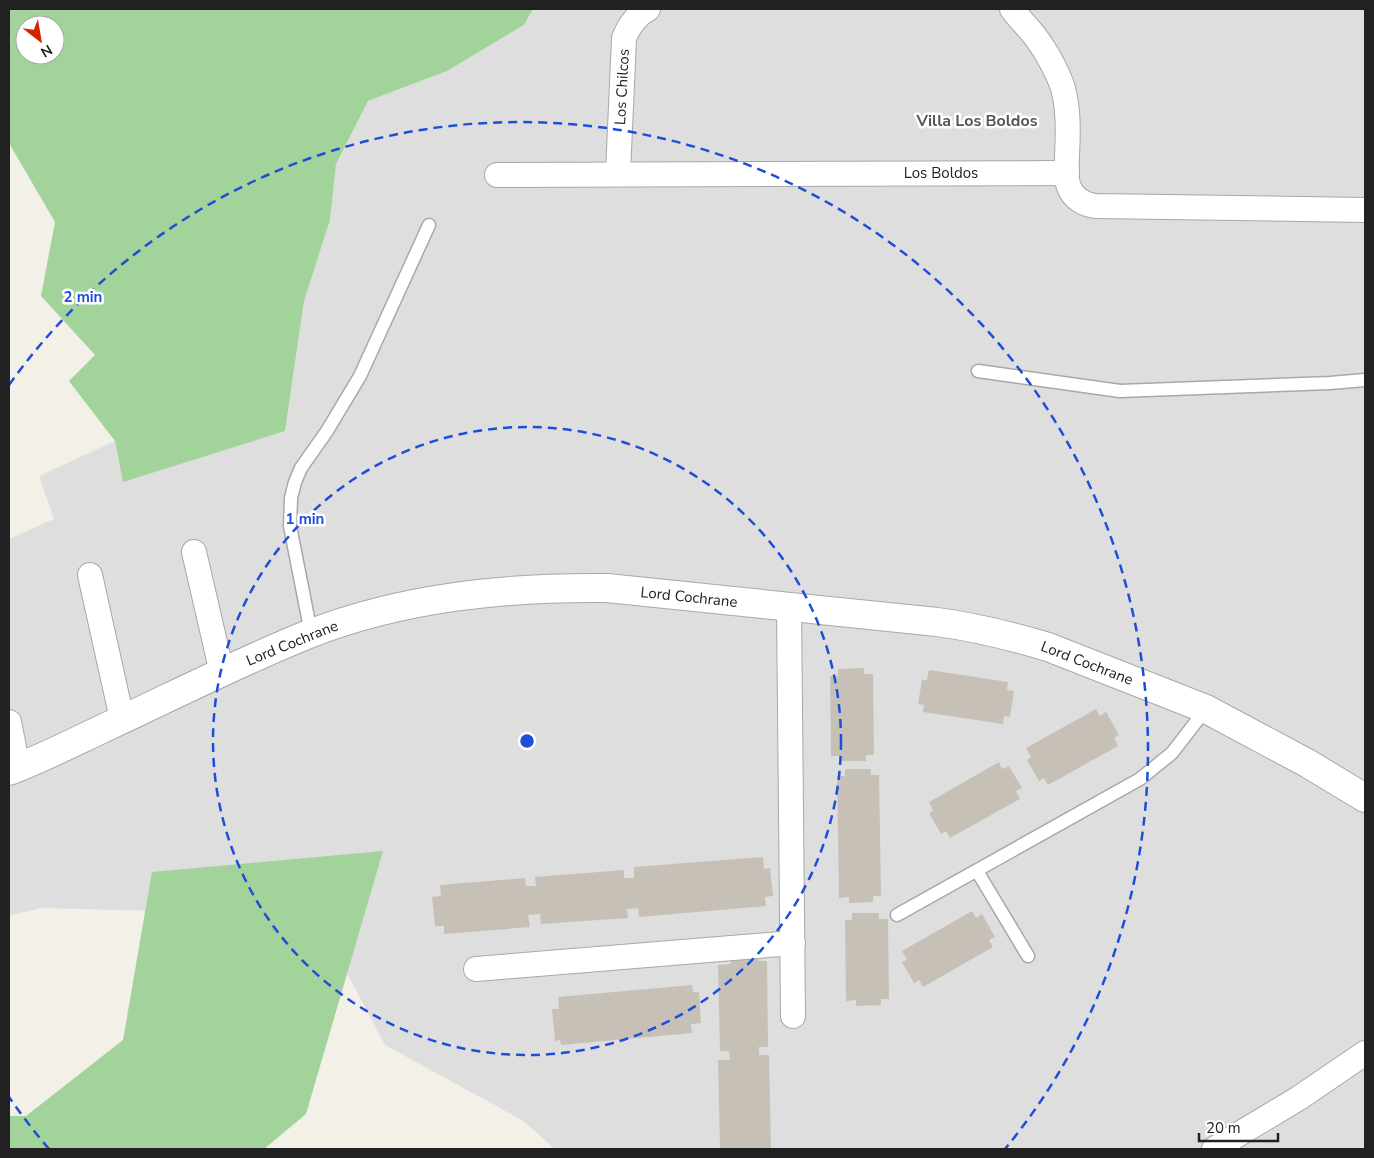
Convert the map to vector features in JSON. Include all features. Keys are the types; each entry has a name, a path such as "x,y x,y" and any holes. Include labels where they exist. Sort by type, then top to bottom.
{"street":[{"name":"Los Chilcos","path":"618,174 624,38 629,26 636,17 648,9"},
{"path":"1010,12 1030,30 1049,59 1063,89 1068,122 1067,181 1073,195 1086,204 1095,206 1365,210"},
{"name":"Los Boldos","path":"497,175 1067,173"},
{"path":"194,552 222,673"},
{"path":"90,575 122,719"},
{"name":"Lord Cochrane","path":"13,769 311,633 358,618 455,596 506,590 607,588 956,625 994,632 1048,647 1206,709 1308,763 1365,798"},
{"path":"789,607 794,1016"},
{"path":"9,722 13,769"},
{"path":"476,969 793,943"},
{"path":"1214,1149 1299,1098 1365,1053"}],"lane":[{"path":"311,633 290,526 290,505 295,482 301,468 327,431 360,376 429,225"},
{"path":"978,372 1120,392 1365,380"},
{"path":"897,915 1140,779 1172,753 1206,709"},
{"path":"977,871 1028,956"}],"shaded area":[{"path":"533,9 1365,9 1365,1149 555,1149 522,1120 385,1045 316,915 41,908 9,916 9,539 54,519 39,476 115,441 123,481 285,431 304,301 330,220 336,164 368,101 447,71 524,25"}],"green space":[{"path":"9,9 533,9 524,25 447,71 368,101 336,164 330,220 304,301 285,431 123,482 115,441 69,381 95,355 41,296 55,222 9,143"},
{"path":"383,851 306,1114 264,1149 9,1149 9,1116 26,1116 123,1040 152,872"}],"building":[{"path":"864,668 864,674 873,674 874,755 866,755 866,761 842,761 842,756 831,756 830,676 838,676 838,669"},
{"path":"929,670 1008,682 1007,690 1014,691 1010,717 1004,716 1003,724 923,712 924,705 918,704 922,680 927,680"},
{"path":"1096,709 1100,716 1106,712 1119,735 1114,738 1118,746 1048,785 1044,778 1039,781 1027,760 1031,757 1026,748"},
{"path":"999,762 1002,769 1009,766 1022,788 1016,791 1020,799 950,838 946,831 941,834 929,813 933,811 929,802"},
{"path":"845,769 871,769 871,775 879,775 881,896 873,896 873,902 849,903 849,897 839,898 837,776 845,776"},
{"path":"763,857 764,869 770,868 773,896 765,897 766,906 639,917 638,908 627,909 628,918 541,924 540,914 528,915 530,927 444,934 444,926 435,926 432,897 441,896 440,885 525,878 526,886 536,886 535,877 624,870 624,878 634,878 634,867"},
{"path":"972,911 976,918 982,914 995,937 989,940 993,947 923,987 919,980 914,983 902,962 907,960 902,951"},
{"path":"852,913 879,913 879,919 888,919 889,999 881,999 881,1005 856,1006 856,1000 846,1001 845,920 852,920"},
{"path":"758,955 758,961 767,961 768,1047 759,1047 759,1055 769,1055 771,1149 720,1149 718,1060 730,1060 729,1051 720,1051 718,965 731,964 730,956"},
{"path":"692,985 693,992 699,992 701,1023 691,1024 692,1033 561,1045 560,1040 555,1041 552,1009 559,1009 558,997"}],"district":[{"name":"Villa Los Boldos","path":"977,120"}]}
